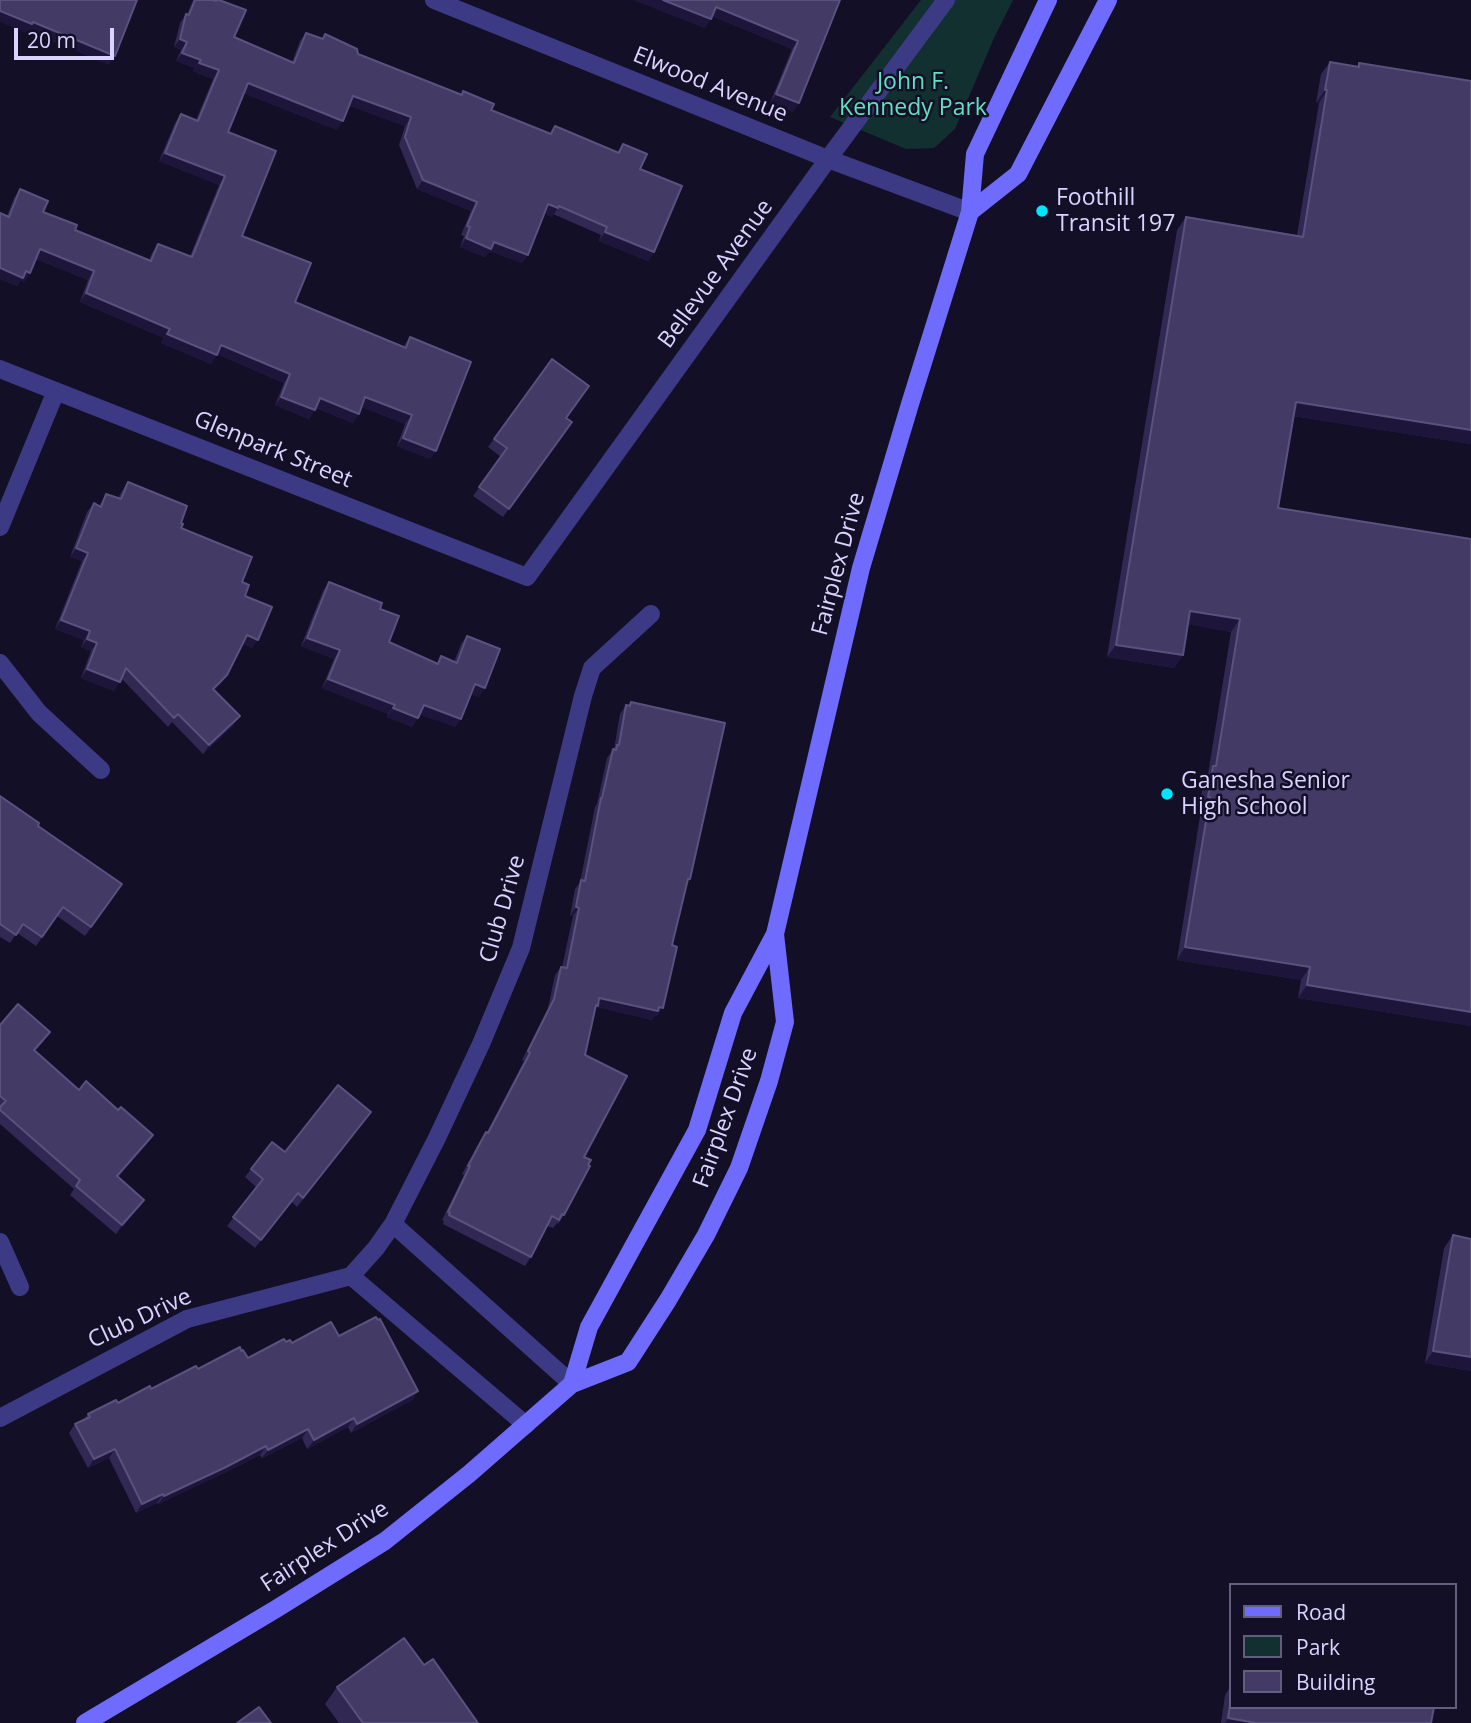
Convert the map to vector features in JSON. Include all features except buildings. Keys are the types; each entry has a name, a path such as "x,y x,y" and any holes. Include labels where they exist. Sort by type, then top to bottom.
{"main road":[{"name":"Fairplex Drive","path":"572,1384 589,1327 697,1130 733,1013 775,934 861,568 970,212 975,154 1048,0"},
{"path":"970,212 1018,174 1108,0"},
{"name":"Fairplex Drive","path":"85,1723 385,1541 469,1474 572,1384 628,1362 706,1235 739,1168 769,1081 785,1022 775,934"}],"street":[{"name":"Elwood Avenue","path":"434,0 828,159 970,212"},
{"name":"Bellevue Avenue","path":"527,577 946,0"},
{"name":"Glenpark Street","path":"0,369 527,577"},
{"path":"0,527 56,391"},
{"name":"Club Drive","path":"0,1418 187,1319 351,1276 376,1248 393,1224 437,1138 522,947 592,668 652,614"},
{"path":"0,663 39,713 101,770"},
{"path":"393,1224 572,1384"},
{"path":"0,1242 20,1287"},
{"path":"351,1276 526,1425"}],"green space":[{"name":"John F. Kennedy Park","path":"921,0 1013,0 955,129 934,148 906,149 830,117"}],"place":[{"name":"Foothill Transit 197","path":"1042,211"},
{"name":"Ganesha Senior High School","path":"1167,794"}]}
